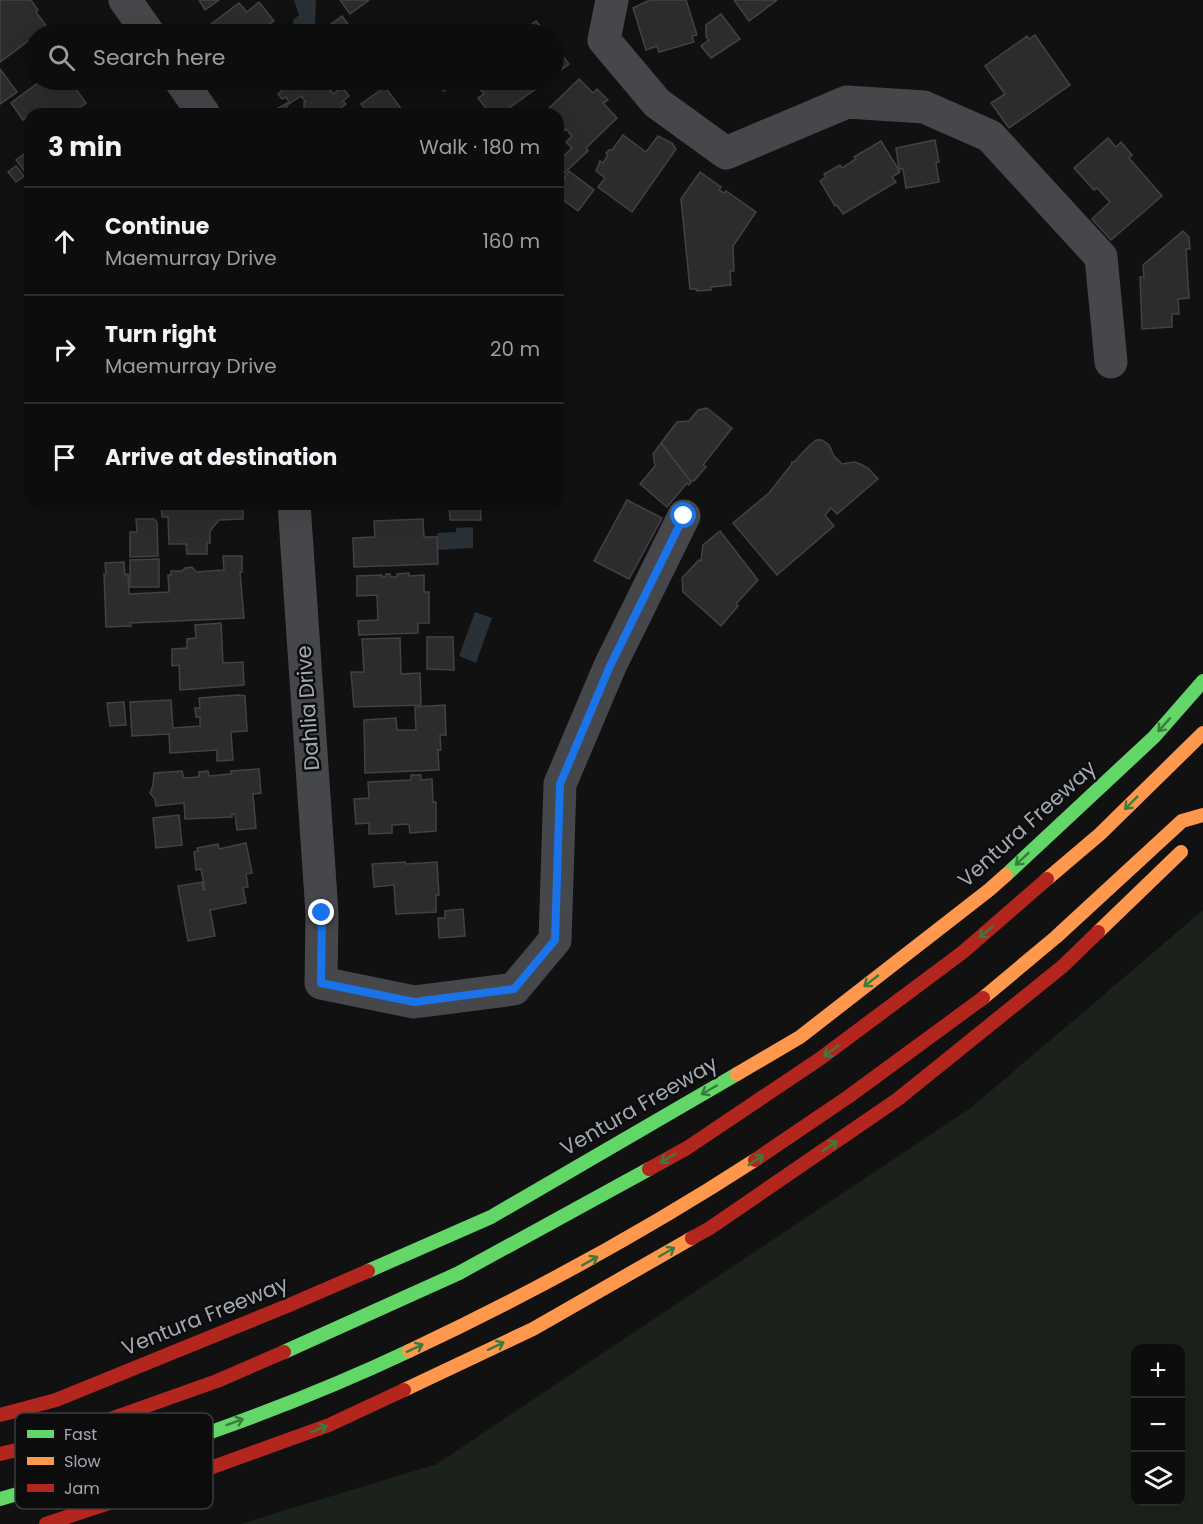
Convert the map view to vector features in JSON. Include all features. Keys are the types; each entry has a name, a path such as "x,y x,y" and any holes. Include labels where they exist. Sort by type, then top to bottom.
{"highway":[{"name":"Ventura Freeway","path":"0,1415 56,1400 287,1306 491,1217 800,1037 989,890 1154,737 1203,681"},
{"path":"127,1413 217,1381 341,1329 459,1273 687,1148 821,1058 963,952 1100,834 1203,733"},
{"path":"213,1430 305,1396 395,1358 498,1309 595,1258 747,1166 835,1108 1011,976 1182,821 1203,815"},
{"path":"213,1467 329,1425 533,1329 710,1228 898,1100 1063,966 1195,839"},
{"path":"0,1454 15,1450"},
{"path":"0,1499 15,1495"},
{"path":"46,1524 91,1509"}],"street":[{"path":"125,0 142,24"},
{"path":"612,0 604,40 657,103 726,153 847,102 924,107 990,136 1101,257 1112,363"},
{"path":"187,90 200,108"},
{"name":"Dahlia Drive","path":"294,510 322,913 321,983 414,1002 514,989 555,940 560,784 610,666 684,516"}],"shaded area":[{"path":"294,0 316,0 315,24 294,24 293,20 299,15"},
{"path":"473,527 473,548 438,550 437,533 456,532 456,528"},
{"path":"475,612 492,618 476,663 459,656"},
{"path":"1203,910 1203,1524 240,1524 437,1464 972,1107"}],"building":[{"path":"0,0 31,0 45,24 24,24 24,44 0,62"},
{"path":"199,0 219,0 205,10"},
{"path":"340,0 369,0 350,14"},
{"path":"650,0 686,0 697,35 692,36 694,42 659,52 657,46 646,50 633,8"},
{"path":"734,0 777,0 749,21"},
{"path":"259,2 274,21 269,24 211,24 239,3 247,12"},
{"path":"721,14 740,39 711,58 701,46 709,40 706,37 706,25"},
{"path":"342,16 348,24 331,24"},
{"path":"1035,35 1070,85 1009,128 991,103 1005,94 985,66 1027,36 1029,39"},
{"path":"564,57 569,64 564,68"},
{"path":"0,69 17,92 0,104"},
{"path":"579,79 593,93 597,89 608,100 603,103 617,118 586,148 588,151 564,173 564,156 572,148 566,142 572,136 566,129 564,131 564,108 549,108"},
{"path":"29,90 76,90 86,103 79,108 24,108 23,120 11,103"},
{"path":"330,90 333,94 338,90 344,90 349,96 343,101 346,104 341,108 304,108 304,102 306,102 301,96 286,106 288,108 278,108 289,102 286,97 282,99 278,94 282,91"},
{"path":"381,90 387,90 401,108 364,108 361,104"},
{"path":"481,90 534,90 509,108 486,108 478,98 484,94"},
{"path":"623,135 646,152 658,136 672,143 676,149 632,212 598,187 605,178 596,171 600,161 603,163 608,155 606,153 612,150"},
{"path":"1108,138 1116,147 1121,142 1132,155 1129,158 1162,196 1111,240 1092,219 1110,202 1097,188 1094,190 1074,168"},
{"path":"935,140 939,162 936,163 939,182 906,188 903,169 899,169 896,148"},
{"path":"881,141 900,172 892,177 896,182 843,214 837,205 835,206 820,181 826,177 824,174 840,165 842,168 856,159 854,157"},
{"path":"24,154 24,171 16,160"},
{"path":"16,166 24,176 16,182 8,172"},
{"path":"569,171 594,190 578,211 564,200 564,178"},
{"path":"700,172 721,187 719,190 724,193 726,191 756,212 733,246 734,271 730,271 731,285 697,291 690,289 681,199"},
{"path":"1183,231 1189,237 1190,249 1186,249 1189,298 1178,299 1179,314 1172,314 1172,327 1142,329 1140,277 1144,277 1143,265"},
{"path":"707,408 732,428 703,465 706,467 691,482 661,443 677,422 689,421 698,410"},
{"path":"816,440 822,440 829,445 834,456 842,464 855,462 860,464 868,468 878,479 837,514 831,508 825,515 834,526 777,575 733,523 769,493 792,462"},
{"path":"661,443 691,482 689,485 687,483 667,507 640,484 655,466 653,454"},
{"path":"627,500 662,518 629,579 594,561"},
{"path":"161,510 243,510 243,519 219,520 210,531 207,554 187,554 186,544 169,544 168,517 162,517"},
{"path":"449,510 480,510 481,520 450,520"},
{"path":"136,519 154,519 157,522 158,556 130,557 130,532 137,532"},
{"path":"423,519 424,537 437,537 438,564 354,567 353,538 375,537 374,521"},
{"path":"720,531 758,580 736,604 738,606 721,626 683,592 682,578 699,560 701,561 703,545"},
{"path":"223,556 242,556 242,572 240,572 244,618 130,623 131,626 106,627 105,563 124,562 125,575 128,574 129,594 169,592 168,575 171,575 171,571 182,571 192,567 196,572 224,570"},
{"path":"159,559 159,587 130,587 130,560"},
{"path":"409,573 409,576 424,575 424,592 429,592 429,623 418,623 418,633 359,635 358,621 378,620 377,595 357,596 357,576 382,575 385,577 386,574 390,574 390,577 397,577 397,574"},
{"path":"221,623 223,663 243,662 244,685 180,690 179,665 172,666 172,649 187,648 187,639 196,638 195,625"},
{"path":"427,637 453,637 454,670 427,669"},
{"path":"400,638 401,674 420,673 421,705 354,707 351,672 364,672 362,639"},
{"path":"245,696 247,731 231,732 233,760 217,761 217,750 170,753 169,734 132,736 130,702 171,700 173,728 200,726 200,717 196,717 195,708 200,708 199,698"},
{"path":"124,702 126,725 110,726 107,703"},
{"path":"445,705 446,735 440,735 439,770 365,773 364,720 396,718 397,730 416,730 415,707"},
{"path":"259,769 261,793 253,794 256,828 237,830 235,814 232,814 232,817 185,819 184,803 156,806 155,799 150,793 154,773 182,771 184,778 199,777 199,772 208,771 209,776 231,774 231,771"},
{"path":"411,775 421,775 421,780 432,779 433,802 436,802 436,831 410,833 409,824 392,825 392,833 369,834 369,823 356,824 354,799 369,798 368,782 411,780"},
{"path":"179,815 182,845 156,848 153,818"},
{"path":"246,843 252,873 246,874 248,887 243,888 246,903 210,910 215,936 188,941 178,886 202,882 203,890 205,890 201,869 196,870 194,852 198,851 197,848 218,844 219,849"},
{"path":"405,862 406,864 437,862 439,895 436,895 436,912 396,914 394,885 374,887 372,864"},
{"path":"463,909 465,936 439,938 438,918 445,918 445,911"}],"traffic: fast":[{"path":"1006,875 1154,737 1203,681"},
{"path":"368,1271 491,1217 737,1074"},
{"path":"284,1352 459,1273 649,1169"},
{"path":"213,1431 309,1395 409,1351"},
{"path":"0,1499 15,1495"}],"traffic: slow":[{"path":"1047,879 1100,834 1203,733"},
{"path":"983,998 1056,937 1182,821 1203,815"},
{"path":"1098,932 1181,852"},
{"path":"737,1074 800,1037 1006,875"},
{"path":"409,1351 498,1308 585,1261 671,1212 755,1160"},
{"path":"404,1390 533,1329 692,1238"}],"traffic: jam":[{"path":"649,1169 687,1148 821,1058 963,952 1047,879"},
{"path":"692,1238 898,1099 1063,966 1098,932"},
{"path":"755,1160 848,1097 983,998"},
{"path":"0,1415 56,1400 368,1271"},
{"path":"127,1413 217,1381 284,1352"},
{"path":"213,1467 329,1425 404,1390"},
{"path":"0,1454 15,1450"},
{"path":"46,1524 91,1509"}],"route":[{"path":"322,913 321,983 414,1002 514,989 555,940 560,784 610,666 684,516"}]}
